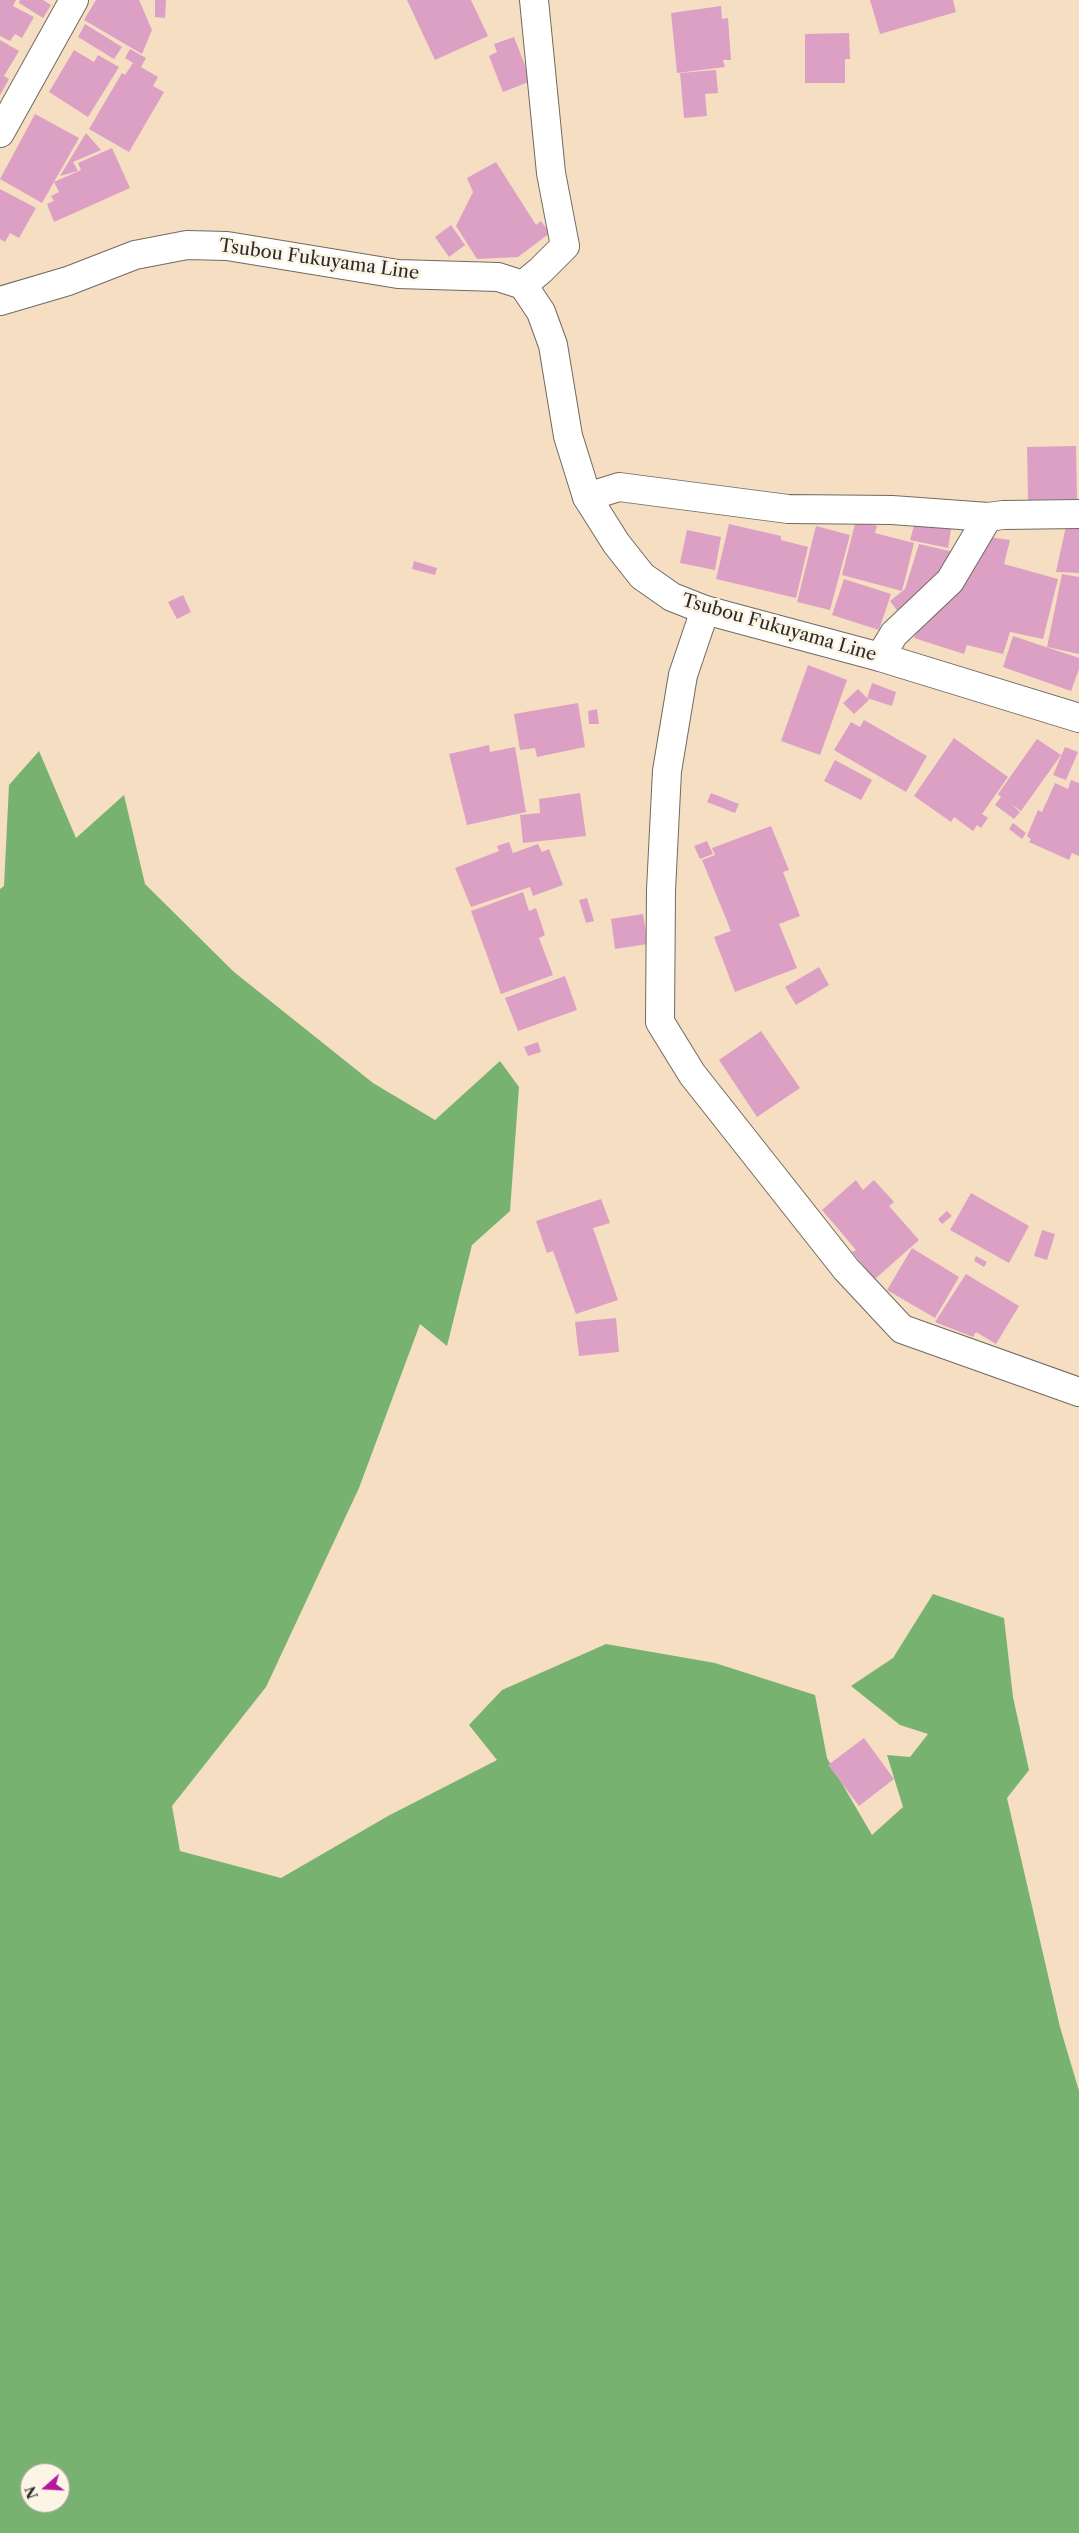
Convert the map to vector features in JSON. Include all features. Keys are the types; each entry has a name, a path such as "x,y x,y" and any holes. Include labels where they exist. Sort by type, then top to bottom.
{"street":[{"path":"0,133 74,0"},
{"path":"523,285 542,270 565,246 550,173 534,0"},
{"name":"Tsubou Fukuyama Line","path":"0,301 68,282 135,255 186,245 226,246 398,274 498,277 523,285 541,312 553,345 568,436 587,496 616,543 642,576 672,597 705,610 880,657 1079,718"},
{"path":"587,496 619,487 788,509 892,510 988,517 1003,515 1079,514"},
{"path":"880,657 894,634 950,581 988,517"},
{"path":"705,610 683,675 667,771 661,890 660,1022 692,1074 846,1269 902,1329 1079,1392"}],"green space":[{"path":"39,751 76,838 124,795 145,884 234,972 373,1083 435,1120 500,1061 519,1087 510,1211 472,1245 447,1346 420,1324 359,1488 266,1687 172,1806 180,1851 281,1878 388,1816 497,1760 469,1725 502,1690 606,1644 715,1663 815,1695 827,1758 872,1835 903,1807 887,1755 910,1757 928,1734 900,1725 851,1686 893,1658 933,1594 1004,1618 1013,1697 1029,1770 1007,1798 1060,2027 1079,2091 1079,2533 0,2533 0,889 4,886 9,785"}],"building":[{"path":"0,0 16,0 13,6 34,17 22,38 15,34 10,41 0,36"},
{"path":"20,0 43,0 51,5 43,18 19,3"},
{"path":"96,0 139,0 152,30 142,54 84,20"},
{"path":"155,0 166,0 165,18 155,17"},
{"path":"407,0 471,0 488,36 435,60"},
{"path":"870,0 953,0 956,12 880,34"},
{"path":"721,6 722,19 728,18 731,60 723,60 725,67 677,73 671,13"},
{"path":"85,24 122,47 114,59 78,37"},
{"path":"849,33 850,59 845,59 845,83 805,83 805,34"},
{"path":"514,37 531,81 503,92 489,56 497,52 494,44"},
{"path":"0,40 19,51 4,76 9,79 0,95"},
{"path":"130,49 146,58 141,67 158,77 153,86 164,92 129,152 89,129 122,73 125,75 133,63 125,58"},
{"path":"74,50 94,62 98,55 119,67 88,117 49,92"},
{"path":"716,70 718,93 705,94 707,116 684,118 680,73"},
{"path":"35,114 79,138 42,203 0,179"},
{"path":"86,133 101,150 73,162 78,171 60,176"},
{"path":"112,148 130,188 54,222 47,204 54,201 51,196 59,192 54,182 81,170 78,163"},
{"path":"496,162 536,225 541,221 550,233 518,257 477,259 456,226 473,192 467,178"},
{"path":"0,189 36,208 19,238 10,233 5,242 0,239"},
{"path":"451,225 465,245 449,257 435,237"},
{"path":"1076,446 1077,499 1028,500 1027,447"},
{"path":"856,520 877,526 875,533 914,543 902,591 842,575"},
{"path":"915,522 951,529 948,548 910,540"},
{"path":"729,524 781,536 781,540 808,547 796,598 716,579"},
{"path":"816,526 850,535 830,610 797,602"},
{"path":"1066,526 1079,526 1079,573 1056,572"},
{"path":"687,530 721,537 715,570 680,563"},
{"path":"988,537 1010,540 1004,564 1058,579 1043,639 1010,632 1003,654 967,645 964,654 914,638 920,621 974,564 977,564"},
{"path":"919,544 958,553 926,591 899,613 890,601 905,589"},
{"path":"414,561 437,568 435,575 412,569"},
{"path":"1062,574 1079,577 1079,654 1047,647"},
{"path":"844,579 891,594 879,630 832,615"},
{"path":"183,595 191,612 177,619 168,602"},
{"path":"1013,636 1079,658 1079,669 1071,691 1003,667"},
{"path":"808,665 847,680 820,755 781,741"},
{"path":"872,683 896,692 892,706 867,698"},
{"path":"858,689 869,700 854,714 843,703"},
{"path":"578,703 585,747 537,757 535,748 520,750 514,714"},
{"path":"597,709 599,724 589,724 588,711"},
{"path":"864,720 927,756 906,792 834,750 851,722 860,727"},
{"path":"954,738 1008,777 982,814 988,818 981,828 977,825 973,831 954,817 951,822 914,796"},
{"path":"1037,739 1061,755 1021,811 1011,804 1020,812 1014,819 995,805 1001,797 998,794"},
{"path":"489,745 490,752 515,747 526,812 467,825 449,754"},
{"path":"1065,747 1078,752 1066,780 1053,775"},
{"path":"835,760 872,780 861,800 824,781"},
{"path":"1071,780 1079,783 1079,856 1072,853 1069,860 1029,842 1031,839 1027,836 1038,810 1042,812 1055,783 1068,789"},
{"path":"580,793 586,836 523,843 520,815 540,813 539,799"},
{"path":"711,793 739,804 735,813 707,802"},
{"path":"1013,823 1026,833 1022,839 1009,829"},
{"path":"771,826 789,870 783,872 800,916 779,924 797,968 735,992 714,937 731,931 702,860 715,855 712,848"},
{"path":"707,841 713,854 700,859 694,846"},
{"path":"509,842 513,853 538,844 542,852 549,849 563,885 533,896 530,887 471,907 455,868 499,851 497,846"},
{"path":"523,892 529,911 536,908 545,935 539,938 553,975 501,994 471,911"},
{"path":"587,898 594,921 586,923 579,900"},
{"path":"643,914 648,944 615,949 611,919"},
{"path":"819,967 829,985 796,1005 785,987"},
{"path":"565,976 577,1010 518,1031 505,998"},
{"path":"761,1031 800,1088 757,1117 719,1060"},
{"path":"538,1042 541,1052 528,1056 524,1047"},
{"path":"856,1180 863,1190 874,1180 894,1202 889,1206 919,1240 875,1279 852,1252 856,1250 822,1210"},
{"path":"971,1193 1029,1226 1009,1263 950,1230"},
{"path":"601,1199 610,1223 593,1228 618,1300 576,1314 553,1251 547,1253 536,1221"},
{"path":"947,1211 952,1216 942,1224 938,1219"},
{"path":"1042,1230 1055,1234 1047,1260 1034,1256"},
{"path":"912,1248 959,1277 935,1318 887,1290"},
{"path":"976,1256 987,1262 984,1267 974,1261"},
{"path":"966,1274 1019,1306 996,1344 976,1332 973,1337 935,1322"},
{"path":"616,1318 619,1352 579,1356 575,1322"},
{"path":"864,1738 894,1779 859,1806 828,1765"}]}
